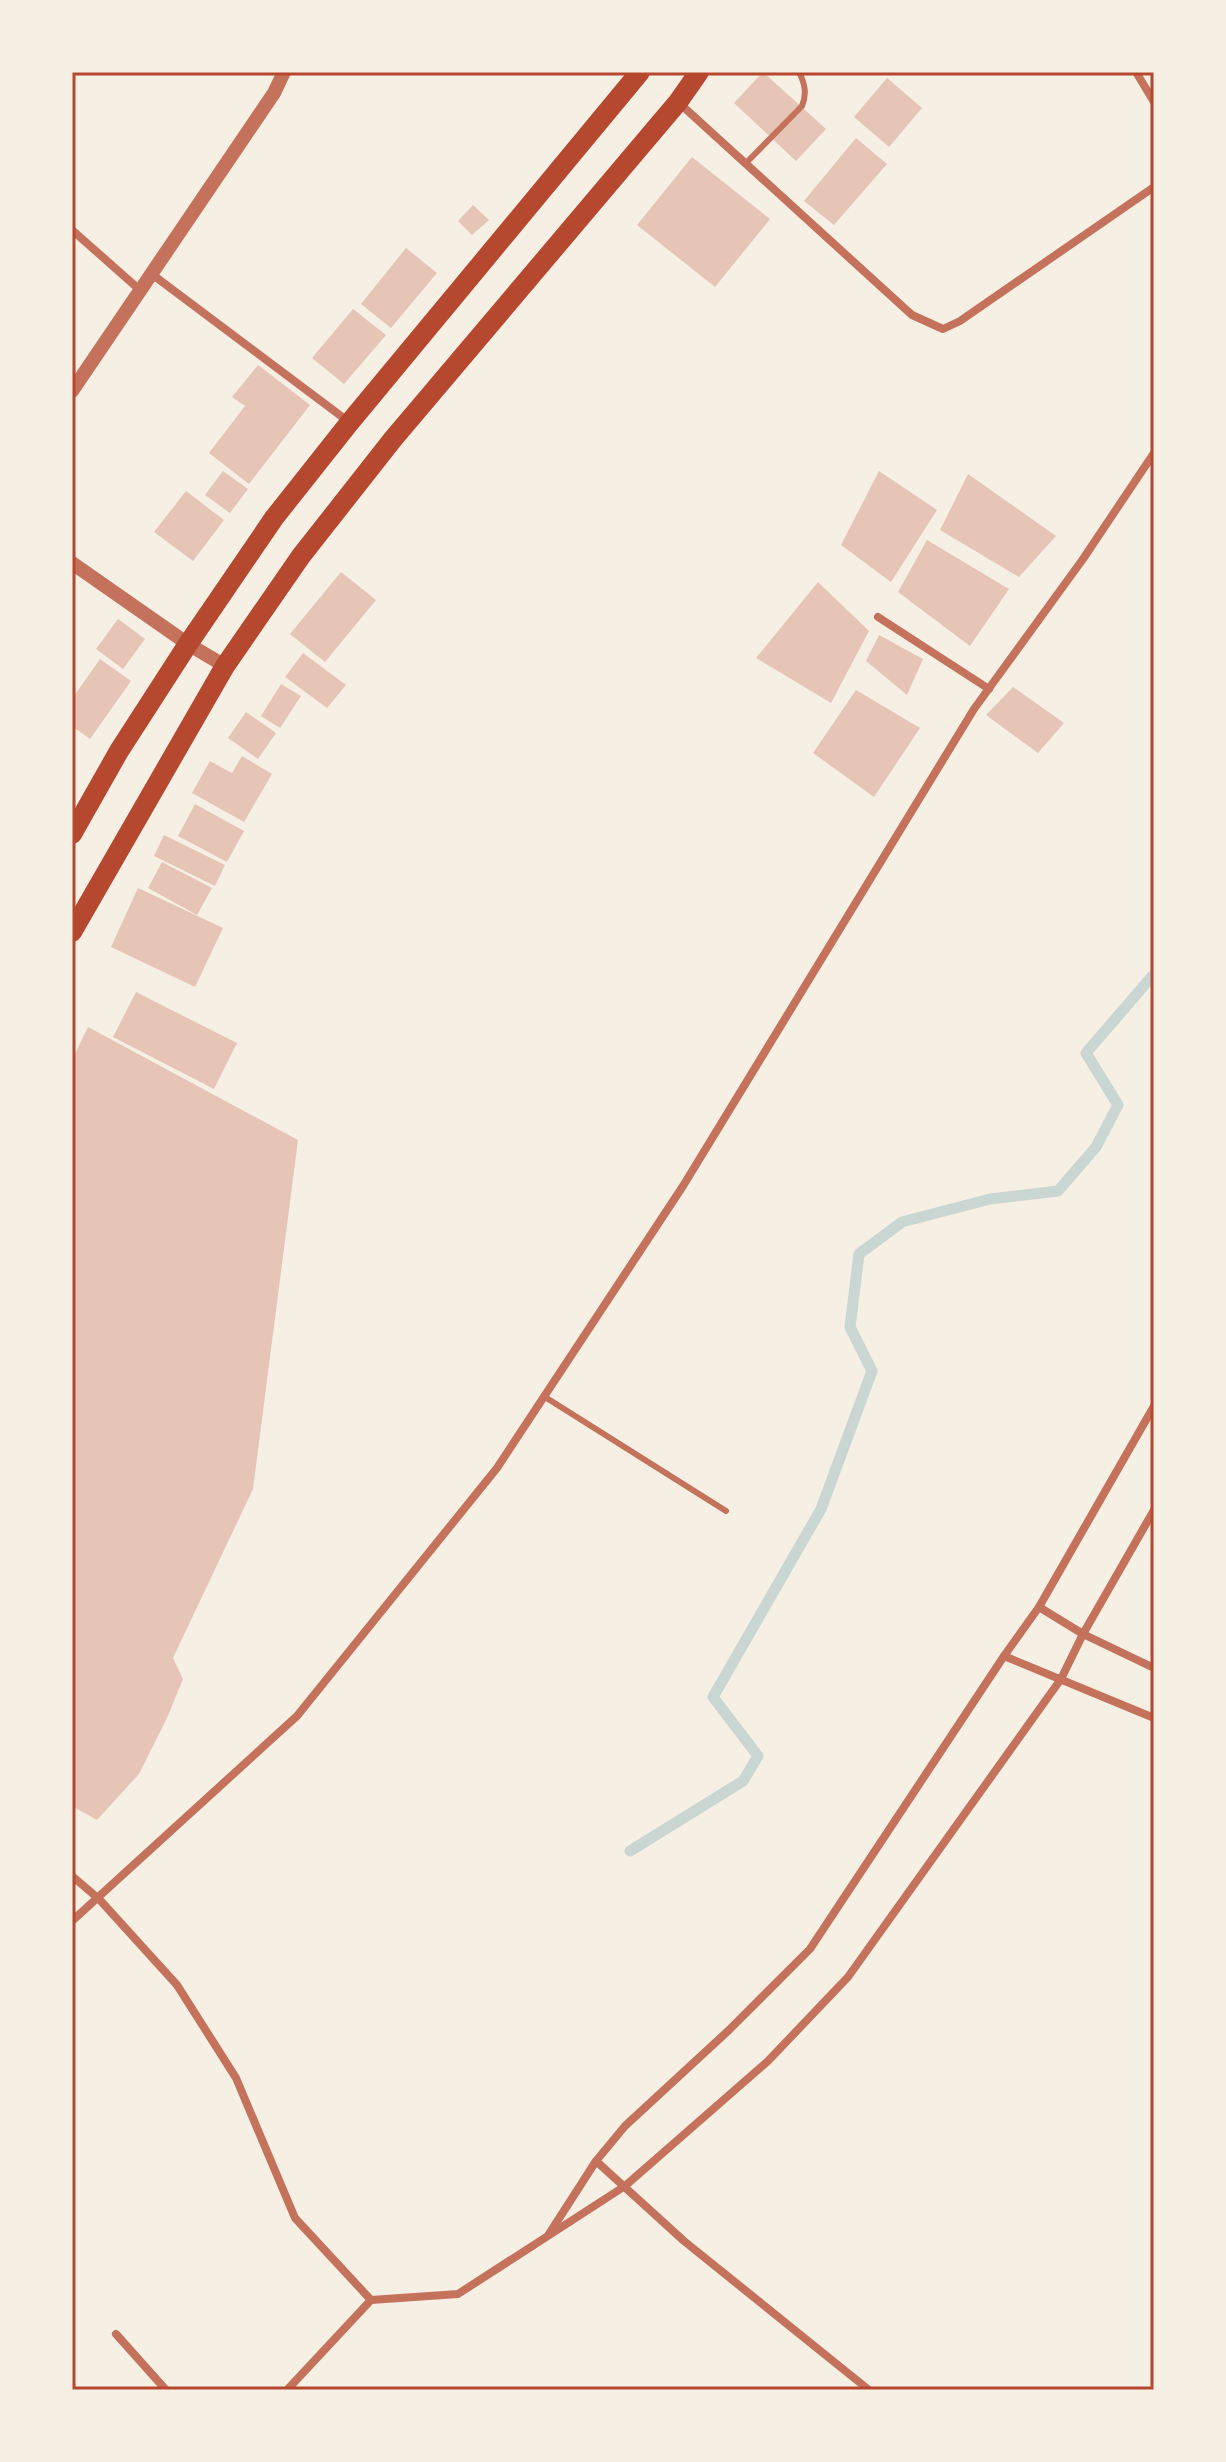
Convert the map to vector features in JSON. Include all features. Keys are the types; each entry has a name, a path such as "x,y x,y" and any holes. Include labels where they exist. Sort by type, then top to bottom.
{"main road":[{"path":"72,834 119,751 274,518 640,72"},
{"path":"72,932 225,666 301,556 393,439 678,102 699,72"}],"street":[{"path":"72,391 142,292 274,93 284,72"},
{"path":"1136,72 1154,102"},
{"path":"678,102 912,315 943,329 960,321 1154,187"},
{"path":"72,230 142,292"},
{"path":"153,275 350,422"},
{"path":"72,1921 297,1716 497,1468 683,1186 989,689 1083,559 1154,453"},
{"path":"72,563 188,644 225,666"},
{"path":"878,617 989,689"},
{"path":"547,2238 596,2161 625,2126 729,2030 810,1949 1039,1607 1154,1406"},
{"path":"287,2390 371,2300 458,2294 625,2186 768,2061 848,1977 1061,1679 1083,1634 1154,1510"},
{"path":"1039,1607 1083,1634 1154,1668"},
{"path":"1004,1656 1154,1718"},
{"path":"72,1876 99,1899 177,1985 236,2078 295,2218 371,2300"},
{"path":"596,2161 684,2241 869,2390"},
{"path":"116,2334 166,2390"}],"lane":[{"path":"746,163 802,106 805,86 799,72"},
{"path":"545,1397 726,1511"}],"building":[{"path":"763,72 826,129 796,161 734,103"},
{"path":"887,78 922,108 889,147 854,117"},
{"path":"856,138 887,164 834,225 804,201"},
{"path":"692,157 770,219 715,287 637,225"},
{"path":"473,205 489,220 472,235 458,221"},
{"path":"406,248 437,273 391,328 361,304"},
{"path":"353,309 386,335 344,384 312,358"},
{"path":"258,365 310,405 249,484 209,453 245,406 232,397"},
{"path":"223,471 248,489 230,513 205,495"},
{"path":"879,471 937,510 891,582 841,545"},
{"path":"968,474 1056,536 1019,577 940,530"},
{"path":"186,491 224,520 193,561 154,532"},
{"path":"927,540 1009,589 970,646 898,592"},
{"path":"341,572 376,600 325,662 290,634"},
{"path":"818,582 869,631 831,703 756,658"},
{"path":"118,619 145,639 123,669 96,649"},
{"path":"879,635 923,659 907,695 866,661"},
{"path":"303,653 346,685 327,708 285,677"},
{"path":"100,659 131,681 90,739 72,726 72,699"},
{"path":"281,684 301,696 280,728 261,716"},
{"path":"1013,687 1064,723 1038,753 986,715"},
{"path":"856,690 920,728 874,797 813,753"},
{"path":"246,712 276,733 258,759 228,738"},
{"path":"242,756 272,774 244,822 192,793 210,761 232,773"},
{"path":"195,804 244,831 227,862 178,836"},
{"path":"164,835 225,865 215,886 154,856"},
{"path":"162,862 212,888 197,915 148,888"},
{"path":"138,888 223,928 195,987 111,947"},
{"path":"136,992 237,1043 214,1089 113,1037"},
{"path":"88,1027 298,1140 253,1489 173,1658 183,1679 167,1718 139,1774 97,1820 72,1806 72,1060"}],"waterway":[{"path":"630,1851 743,1781 758,1756 713,1697 821,1509 872,1371 850,1327 859,1254 902,1222 990,1199 1058,1191 1096,1147 1118,1105 1086,1053 1154,974"}]}
